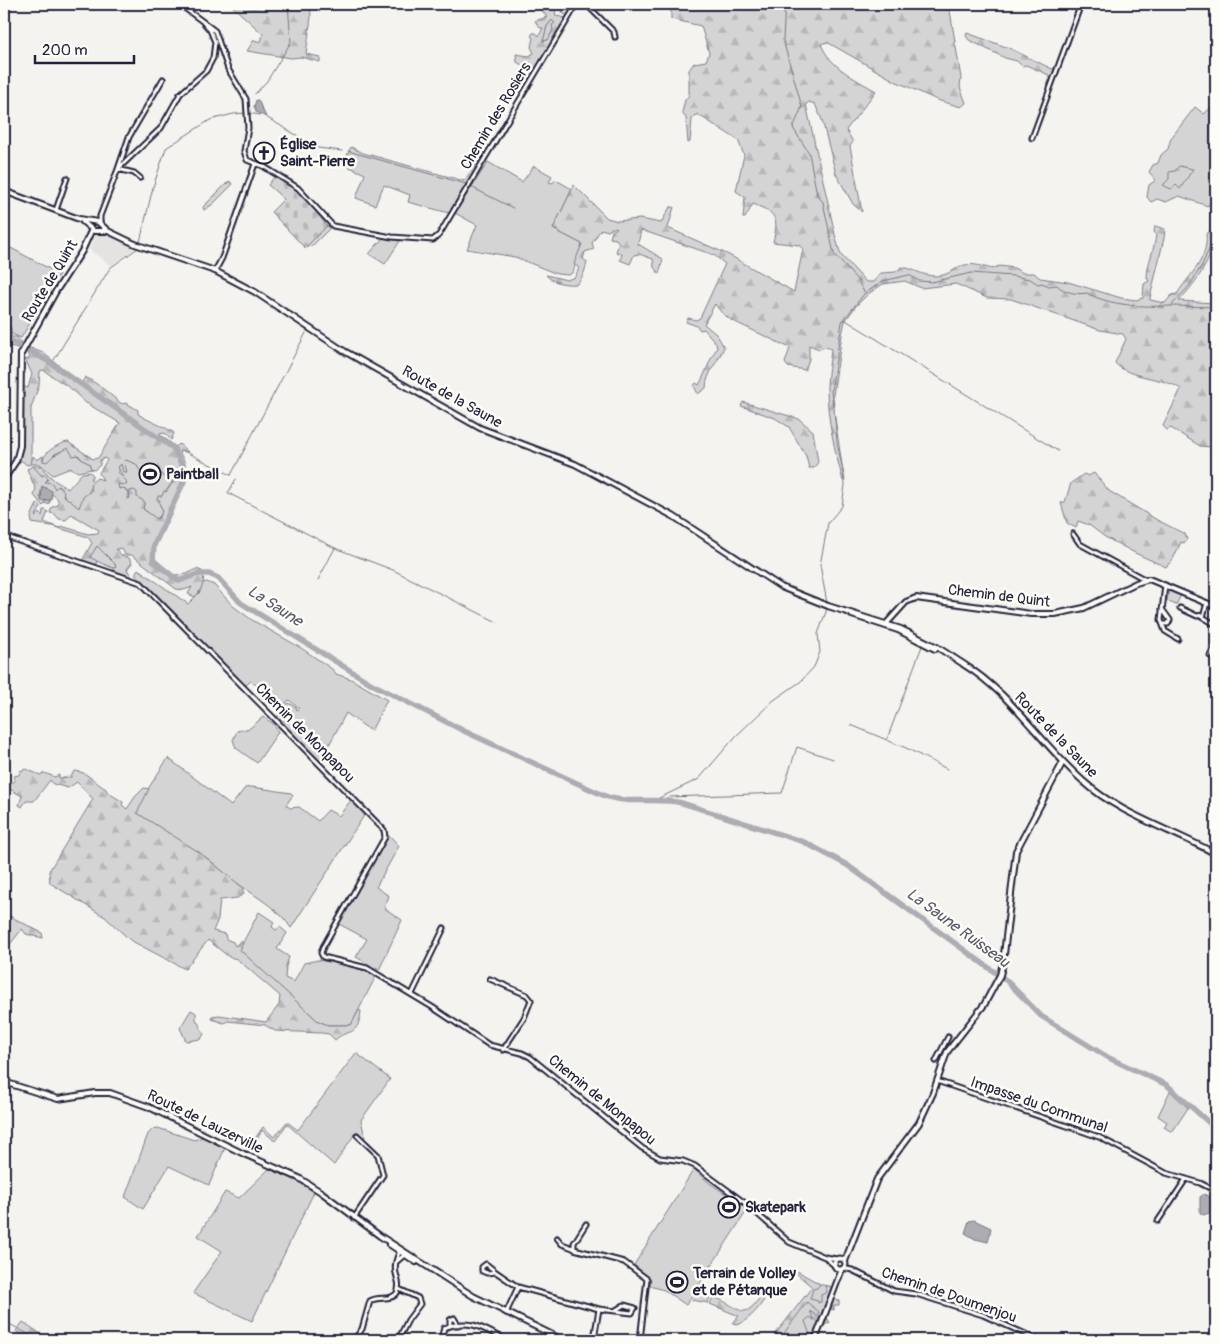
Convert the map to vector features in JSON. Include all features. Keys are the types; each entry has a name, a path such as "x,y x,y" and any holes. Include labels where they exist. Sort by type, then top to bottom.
{"street":[{"path":"179,4 215,31 228,69 246,99 248,116 245,154 247,160 255,164 222,258 215,271"},
{"name":"Chemin des Rosiers","path":"255,164 298,188 332,226 392,237 435,240 577,4"},
{"path":"586,4 615,37"},
{"path":"1032,138 1080,4"},
{"path":"118,169 156,134 168,117 180,94 212,62 215,49 214,38 202,21"},
{"path":"94,230 129,138 163,79"},
{"path":"118,169 134,173 140,178"},
{"path":"56,210 67,178"},
{"name":"Route de la Saune","path":"4,191 79,219 97,223 108,231 144,247 215,271 259,295 344,351 474,425 582,467 681,521 776,584 802,596 839,610 889,625 924,640 964,665 994,687 1068,768 1091,788 1115,803 1216,854"},
{"name":"Route de la Saune","path":"79,219 94,230 108,231"},
{"path":"94,230 97,223"},
{"name":"Route de Quint","path":"4,479 14,464 19,450 22,352 94,230"},
{"path":"1073,534 1080,544 1146,580 1155,580 1216,607"},
{"name":"Chemin de Monpapou","path":"4,536 141,583 384,830 385,837 321,954 330,960 360,965 412,994 479,1040 503,1050 522,1053 530,1057 642,1148 660,1158 692,1164 745,1203 785,1239 825,1257 838,1259"},
{"name":"Chemin de Quint","path":"889,625 894,615 906,602 919,598 1031,614 1064,613 1090,606 1146,580"},
{"path":"1166,585 1161,618 1165,631 1178,640"},
{"path":"1203,615 1208,603"},
{"path":"1162,608 1170,620 1168,624 1164,624"},
{"path":"1180,608 1197,616 1203,615"},
{"path":"1203,615 1205,619 1216,625"},
{"path":"1210,656 1216,645"},
{"path":"815,1340 848,1250 875,1185 920,1123 947,1052 977,1017 998,980 1002,970 1013,865 1017,848 1063,762"},
{"path":"1055,778 1068,768"},
{"path":"412,994 444,928"},
{"path":"490,979 527,995 532,1000 524,1018 503,1050"},
{"path":"936,1061 948,1037"},
{"path":"942,1049 947,1052"},
{"name":"Impasse du Communal","path":"937,1081 1099,1137 1151,1166 1216,1191"},
{"name":"Route de Lauzerville","path":"4,1082 62,1099 95,1092 116,1094 173,1119 249,1157 299,1178 402,1253 473,1296 563,1340"},
{"path":"354,1218 383,1175 378,1155 357,1135"},
{"path":"1158,1221 1186,1180"},
{"path":"573,1248 574,1243 586,1224"},
{"path":"557,1238 562,1244 573,1248 624,1262 646,1277 648,1284 640,1340"},
{"path":"838,1280 835,1267 838,1259 848,1250"},
{"path":"398,1340 408,1320 420,1304 418,1298 399,1289 394,1270 395,1262 402,1253"},
{"name":"Chemin de Monpapou","path":"825,1257 835,1267"},
{"path":"838,1259 844,1265"},
{"path":"835,1267 844,1265"},
{"name":"Chemin de Doumenjou","path":"844,1265 894,1291 916,1294 983,1315 1039,1340"},
{"path":"496,1272 518,1286 599,1309 632,1313 635,1308 624,1305 616,1310"},
{"path":"506,1312 518,1286"},
{"path":"354,1340 362,1329 369,1302 376,1298 393,1297 399,1289"},
{"path":"597,1333 600,1340 594,1340 597,1333 599,1309"},
{"path":"450,1326 450,1320 454,1318 458,1325"},
{"path":"445,1340 442,1335 443,1330 450,1326 476,1324 505,1340"},
{"path":"843,1340 875,1340"}],"shaded area":[{"path":"256,100 258,100 266,117 256,112 254,107"},
{"path":"104,232 137,247 111,266 89,249 96,234"},
{"path":"42,486 52,491 51,500 41,501"},
{"path":"1204,1194 1216,1200 1216,1211 1203,1215 1200,1213 1200,1197"},
{"path":"974,1220 991,1228 988,1242 975,1239 965,1233 969,1221"}],"green space":[{"path":"230,4 310,4 311,17 306,54 320,57 320,62 301,57 291,58 247,51 254,40 261,42 263,34"},
{"path":"541,4 552,4 551,8 555,9 556,16 566,18 534,73 517,62 516,54 529,56 534,53 531,47 533,38 531,36 533,33 536,33 539,36 543,28 540,28 535,21 547,17 541,9","holes":["552,20 555,23 552,25 553,30 548,40 543,41 547,26"]},
{"path":"576,4 568,16 562,13 564,7 559,8 557,5"},
{"path":"674,4 933,4 950,11 961,78 960,87 966,103 961,107 937,100 895,81 827,42 821,44 830,59 837,66 876,91 846,130 853,142 850,146 862,212 853,204 836,174 822,120 815,104 809,102 806,104 841,255 866,282 873,282 881,273 896,272 901,267 935,276 944,275 965,265 992,269 999,266 1014,268 1023,273 1034,273 1040,278 1068,282 1121,298 1136,300 1143,298 1144,284 1149,281 1147,272 1155,240 1155,226 1165,229 1150,300 1165,303 1172,295 1177,294 1197,266 1204,251 1206,234 1216,227 1213,247 1205,267 1179,301 1216,303 1216,437 1210,447 1200,446 1171,428 1167,430 1163,426 1181,389 1165,382 1129,372 1115,363 1126,339 1123,334 1100,330 1011,299 987,298 956,284 921,288 905,281 883,284 868,294 845,321 833,395 837,443 845,480 843,481 834,447 827,400 831,349 826,347 819,349 809,345 809,359 805,370 788,367 785,363 790,348 731,320 715,304 704,324 717,335 724,347 710,372 706,388 698,394 694,386 696,383 699,385 717,348 716,343 704,329 700,330 697,326 686,322 688,318 696,320 700,318 725,264 714,255 641,230 638,244 663,259 659,274 654,267 653,259 639,254 634,255 630,264 620,260 622,254 616,252 619,243 616,239 610,238 612,231 617,228 615,227 608,231 601,229 592,243 594,249 585,252 583,259 587,262 577,284 560,283 549,278 546,275 567,280 575,277 579,268 574,264 582,244 553,229 574,185 607,218 618,221 640,219 661,223 670,207 674,207 668,228 729,255 794,292 803,249 799,245 773,242 776,222 767,210 753,204 745,218 743,218 745,197 736,191 744,155 738,140 697,114 692,119 690,142 688,143 686,118 682,113 685,100 689,95 689,70 694,63 706,61 709,53 701,26 671,19 671,10"},
{"path":"552,20 556,23 548,40 543,41 547,26"},
{"path":"967,33 1009,48 1052,69 1057,67 1050,87 1047,89 1049,75 1026,65 1022,66 1017,61 1005,58 969,40 966,36"},
{"path":"1216,103 1216,190 1208,206 1179,196 1166,202 1157,199 1151,202 1147,197 1149,185 1156,180 1149,172 1153,165 1158,163 1161,155 1168,149 1171,138 1195,107 1204,114"},
{"path":"351,147 363,153 464,181 478,161 481,163 449,213 408,202 410,195 384,185 375,205 356,198 365,174 343,164"},
{"path":"488,162 522,182 534,166 552,176 549,182 552,183 556,180 572,189 553,229 582,244 573,272 569,275 557,274 515,257 467,249 477,225 455,213"},
{"path":"1179,166 1193,169 1180,189 1176,185 1171,189 1163,185 1169,179 1169,172 1175,171"},
{"path":"275,176 298,190 327,226 305,248 271,212 284,199 268,185"},
{"path":"229,181 233,184 213,204 204,210 203,207"},
{"path":"327,226 330,228 313,245 305,248"},
{"path":"383,238 400,241 385,264 369,254"},
{"path":"9,247 59,274 21,338 12,334 7,325 4,327 4,256"},
{"path":"7,325 11,328 11,337 17,337 21,342 21,349 10,346 4,341 4,327"},
{"path":"28,347 43,353 82,383 85,377 90,380 122,404 126,403 138,410 138,414 142,417 174,433 171,440 165,433 159,434 176,447 179,444 188,452 179,451 185,463 185,484 155,548 154,558 174,575 187,574 196,569 202,571 203,585 195,597 188,594 192,587 184,590 176,589 132,555 125,555 122,548 116,549 121,555 129,558 132,563 127,569 132,577 113,570 116,567 115,564 97,546 90,557 97,561 95,566 82,561 92,543 88,537 52,526 32,523 31,517 37,504 39,504 41,507 35,517 40,513 42,516 43,510 45,510 48,512 44,522 59,528 61,526 88,534 98,533 99,530 71,514 66,520 59,519 55,514 50,513 52,507 58,505 58,499 42,486 40,497 44,502 51,500 48,505 46,503 43,506 33,494 36,490 27,469 33,466 42,476 46,474 48,479 45,482 52,483 55,489 58,486 64,491 63,495 79,508 83,497 92,490 90,484 97,478 103,480 99,473 107,460 105,458 100,460 100,465 94,470 91,469 89,463 78,455 73,456 68,448 55,454 47,462 43,461 44,458 52,448 68,442 93,459 98,458 120,423 86,403 70,388 43,370 40,371 39,385 31,408 31,464 27,465 22,461 18,461 21,451 22,386 28,388 32,374 25,359 28,360 30,356 25,351","holes":["126,460 136,464 140,471 146,472 146,467 148,466 149,470 161,473 164,478 171,476 173,482 166,492 164,491 162,496 158,496 157,500 160,500 159,503 162,509 161,515 157,519 143,509 145,502 137,497 137,492 134,490 129,491 130,498 128,499 128,493 124,488 119,489 118,484 126,485 127,482 118,472 118,467 121,464 123,472 127,472 124,462"]},
{"path":"743,402 799,419 813,431 818,462 814,468 809,468 806,456 789,427 775,418 741,406"},
{"path":"68,448 89,463 91,469 78,472 71,468 53,475 40,464 31,464 33,456 37,460 43,456 43,461"},
{"path":"126,460 171,476 172,483 162,496 161,515 156,519 130,498 127,499 124,489 119,489 118,484 122,483 123,478 118,467"},
{"path":"33,466 40,466 54,480 68,489 82,473 90,472 93,475 91,479 93,482 92,486 79,508 67,499 58,486 55,489 44,482 48,479 35,471"},
{"path":"1094,473 1109,491 1157,520 1185,534 1187,539 1184,543 1181,542 1173,559 1166,567 1105,537 1089,525 1078,521 1076,528 1067,523 1061,503 1065,502 1071,483 1084,474 1088,476"},
{"path":"97,546 116,567 113,568 89,558"},
{"path":"138,569 188,604 200,592 202,583 207,582 214,585 233,606 252,620 301,648 332,669 336,674 351,679 387,700 371,731 346,713 320,762 284,725 286,722 278,719 278,715 288,703 296,707 297,710 299,708 289,700 282,706 251,681 246,685 243,684 135,574"},
{"path":"1169,589 1181,595 1176,605 1167,601"},
{"path":"263,717 274,724 278,732 257,763 236,748 233,740 237,731 250,728"},
{"path":"168,758 231,806 245,788 252,787 291,793 293,795 286,805 290,808 299,807 318,821 328,810 339,816 351,800 365,814 291,928 275,910 203,855 136,813 148,789"},
{"path":"26,769 40,775 44,773 55,777 59,775 59,778 71,777 74,771 83,773 123,802 122,805 127,809 144,788 149,789 137,813 199,852 242,887 244,894 237,898 220,900 218,919 213,931 225,934 226,939 233,942 235,946 241,941 243,943 240,950 318,1021 328,1025 351,1025 359,1010 361,1011 360,1020 355,1029 339,1036 335,1040 329,1034 275,1031 265,1025 228,1021 224,1023 211,1019 212,1016 219,1015 266,1022 279,1005 280,996 237,959 229,957 208,940 185,969 130,940 105,917 50,883 49,871 93,799 77,782 68,788 53,784 50,780 34,801 26,801 22,807 19,805 22,796 8,788 7,785 15,781 14,776 19,775 20,771"},
{"path":"390,836 399,846 376,887 389,896 384,908 402,920 379,970 356,957 367,939 339,924 387,837"},
{"path":"259,912 274,922 272,927 276,930 280,927 287,933 277,949 289,957 285,978 294,982 304,963 318,960 355,967 376,976 351,1025 328,1025 318,1021 239,950"},
{"path":"4,913 42,933 43,938 26,934 22,929 4,952"},
{"path":"191,1010 196,1013 196,1019 204,1034 201,1039 186,1041 180,1028"},
{"path":"356,1053 390,1079 361,1120 365,1137 362,1142 354,1135 334,1165 287,1124 275,1141 262,1130 250,1153 247,1150 263,1127 274,1137 287,1122 298,1130"},
{"path":"1170,1091 1188,1108 1172,1132 1164,1127 1167,1122 1158,1116"},
{"path":"158,1128 194,1140 203,1137 225,1148 209,1185 169,1166 143,1209 125,1197 148,1134 153,1129"},
{"path":"269,1169 292,1178 314,1192 252,1321 193,1293 222,1251 198,1236 225,1192 239,1198"},
{"path":"694,1169 708,1182 748,1209 686,1305 664,1290 650,1286 651,1279 634,1265"},
{"path":"797,1271 820,1284 817,1288 813,1289 810,1299 818,1301 818,1303 821,1302 821,1295 827,1292 825,1286 830,1286 837,1301 839,1300 839,1305 834,1305 834,1310 828,1308 826,1316 830,1323 824,1325 823,1320 814,1331 817,1335 812,1340 809,1340 810,1335 805,1321 810,1317 814,1320 810,1311 817,1316 819,1312 807,1302 779,1340 771,1340 812,1287 795,1272"},
{"path":"817,1283 833,1288 812,1340 775,1340"},
{"path":"765,1290 768,1292 766,1297 756,1311 738,1325 733,1323 739,1316 710,1304 713,1297 737,1309 746,1311 751,1308"},
{"path":"696,1294 710,1296 708,1303 692,1300"},
{"path":"23,1322 50,1340 40,1340 24,1336 16,1331"}],"waterway":[{"path":"255,94 267,81 291,42 288,4"},
{"path":"785,4 783,40 802,107 793,128 809,153 817,195 823,202 834,254 858,281 864,292"},
{"path":"140,242 153,187 166,148 210,120 246,113"},
{"path":"249,113 260,115"},
{"path":"266,117 318,148 342,151"},
{"path":"348,151 466,184"},
{"path":"471,187 513,208"},
{"path":"827,603 820,565 828,523 842,506 845,485 831,392 842,322 864,294 883,281 909,275 919,281 932,282 971,273 1030,279 1038,284 1057,285 1070,292 1087,293 1106,301 1117,303 1139,306 1171,306 1190,285 1202,265 1216,234"},
{"path":"54,360 110,268 138,248"},
{"path":"1172,306 1216,307"},
{"path":"844,319 1058,451"},
{"path":"231,475 306,333"},
{"name":"La Saune","path":"4,337 46,360 173,448 185,471 184,481 154,545 153,561 179,581 198,574 209,574 218,578 241,603 372,684 464,731 605,796 634,801 673,801 682,803 804,842 847,865 1007,981 1041,1016 1109,1058 1167,1085 1216,1129"},
{"path":"180,449 231,475"},
{"path":"236,479 228,493 335,548 393,570 497,622"},
{"path":"318,580 335,548"},
{"path":"655,800 699,779 736,736 774,700 800,682 814,667 820,652 818,634 827,609"},
{"path":"887,739 922,646"},
{"path":"851,725 906,748 947,769"},
{"path":"670,797 782,793 797,747 833,759"},
{"path":"4,1321 39,1340"}],"place":[{"name":"Église Saint-Pierre","path":"264,153"},
{"name":"Paintball","path":"150,474"},
{"name":"Skatepark","path":"729,1207"},
{"name":"Terrain de Volley et de Pétanque","path":"677,1282"}],"water label":[{"name":"La Saune Ruisseau","path":"958,928"}]}
